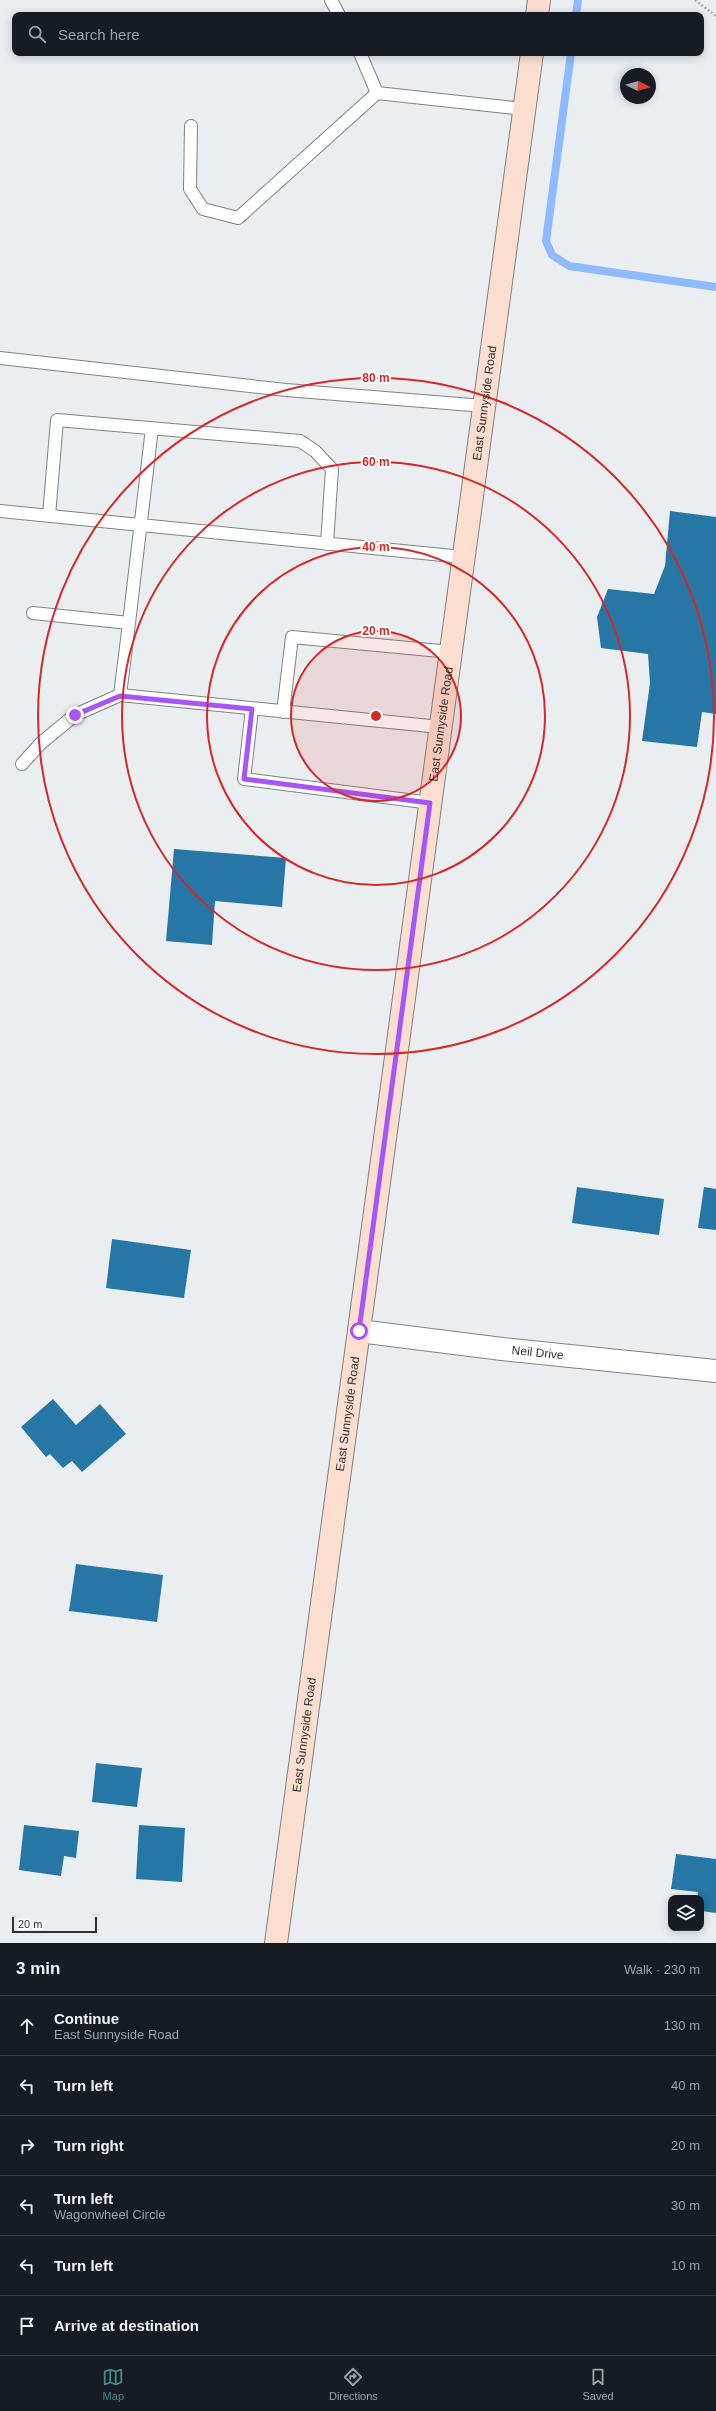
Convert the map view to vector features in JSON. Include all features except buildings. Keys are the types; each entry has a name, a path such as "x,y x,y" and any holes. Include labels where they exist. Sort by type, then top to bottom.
{"main road":[{"path":"537,12 539,0"},
{"name":"East Sunnyside Road","path":"276,1943 532,56"}],"street":[{"name":"Neil Drive","path":"359,1331 502,1349 716,1371"}],"lane":[{"path":"331,0 337,12"},
{"path":"361,56 377,93"},
{"path":"190,126 190,189 203,209 238,218 377,93 524,109"},
{"path":"0,358 286,390 484,406"},
{"path":"50,516 57,420 300,441 315,451 332,470 327,544"},
{"path":"120,696 142,525 152,428"},
{"path":"0,511 463,557"},
{"path":"33,613 129,623"},
{"path":"283,712 292,637 451,652"},
{"path":"22,764 41,743 75,715 120,696 440,727"},
{"path":"252,709 244,779 430,803"}],"path":[{"path":"695,0 716,16"}],"waterway":[{"path":"576,12 578,0"},
{"path":"571,56 546,241 552,255 569,266 716,287"}],"route":[{"path":"75,715 120,696 252,709 244,779 430,803 359,1331"}]}
